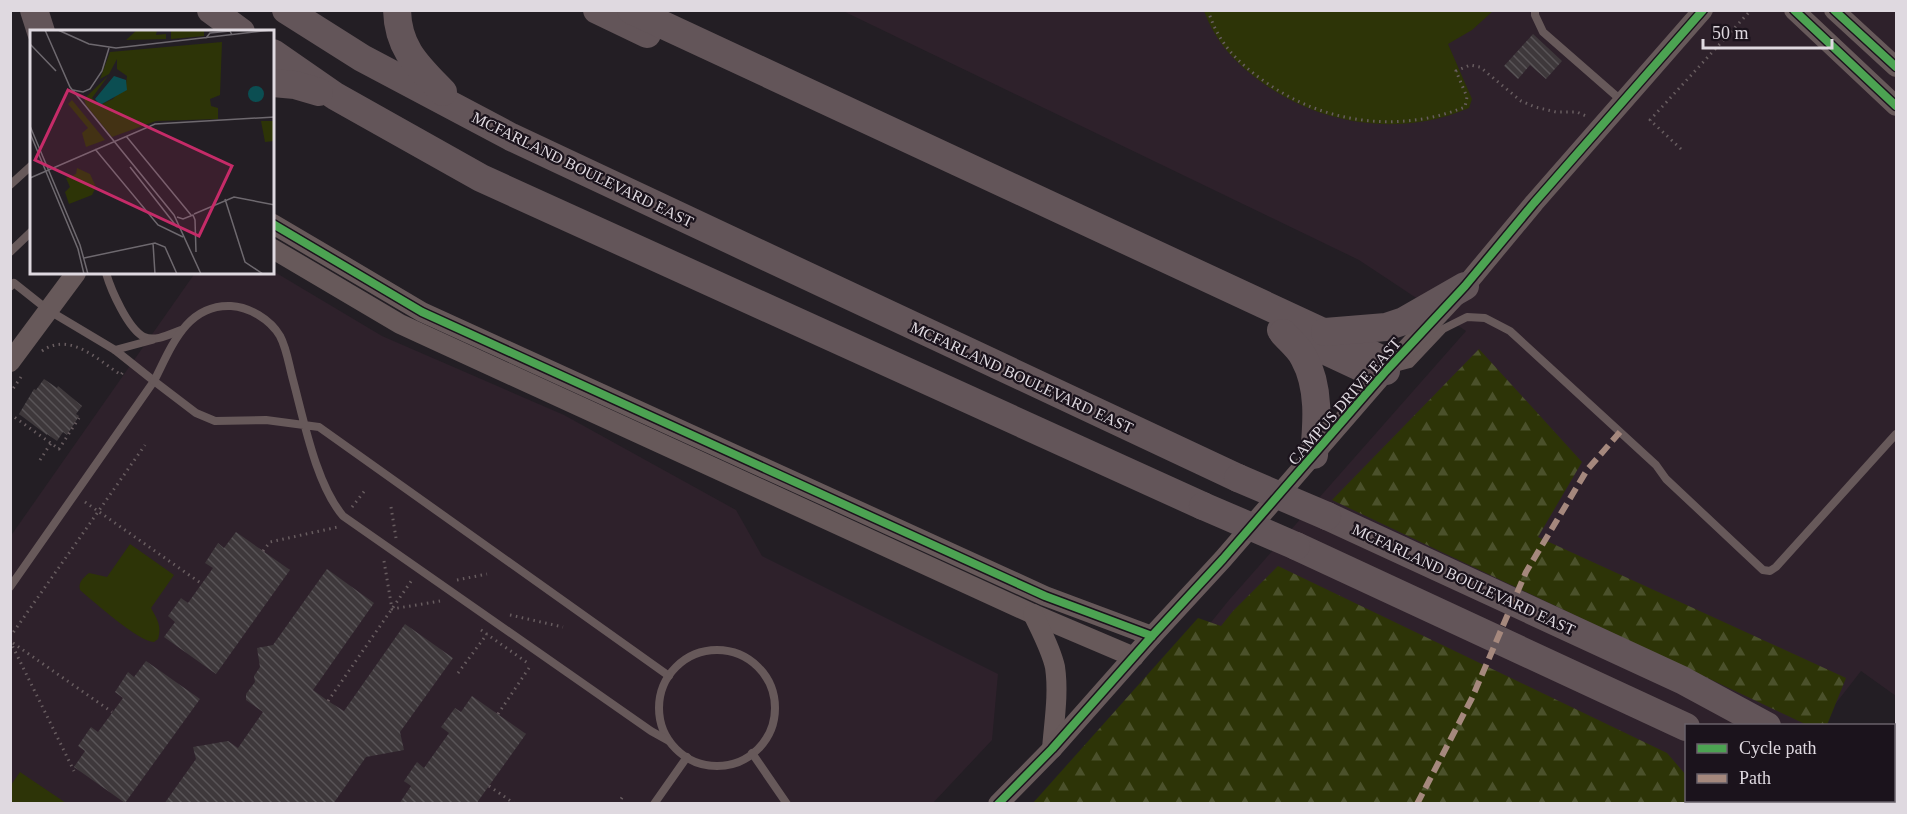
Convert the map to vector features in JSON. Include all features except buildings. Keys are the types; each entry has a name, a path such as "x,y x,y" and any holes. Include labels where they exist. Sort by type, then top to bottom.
{"highway":[{"path":"34,10 40,30"},
{"path":"211,10 238,30"},
{"name":"MCFARLAND BOULEVARD EAST","path":"286,10 362,58 464,112 619,188 1238,478 1327,516 1682,680 1763,724"},
{"path":"397,10 399,33 407,52 464,112"},
{"path":"597,10 1358,366 1386,371 1381,359 631,10"},
{"path":"274,54 335,96 481,178 1203,507 1296,546 1685,727"},
{"path":"274,83 295,85 335,96"},
{"path":"1323,332 1386,327 1404,321 1465,286"},
{"path":"1281,330 1304,356 1313,381 1317,422 1314,454"}],"street":[{"name":"CAMPUS DRIVE EAST","path":"998,804 1052,749 1223,559 1386,371 1465,286 1534,203 1703,10"},
{"path":"1794,10 1896,106"},
{"path":"1834,10 1896,67"},
{"path":"274,225 422,312 1034,591 1152,636"},
{"path":"274,250 400,324 1033,614 1134,657"},
{"path":"16,368 48,310 75,274"},
{"path":"1033,614 1046,641 1054,667 1056,696 1052,749"}],"lane":[{"path":"1535,10 1543,32 1623,101"},
{"path":"10,185 30,167"},
{"path":"10,252 30,233"},
{"path":"106,274 114,295 132,326 144,337 159,338"},
{"path":"12,283 48,310 115,350 196,413 215,421 266,420 319,427 669,676"},
{"path":"115,350 180,330 200,313 214,308 229,306 242,308 265,320 273,327 283,343 319,469 332,503 343,516 651,731 669,741 682,754 699,763 717,765 736,762 752,753 765,739 773,721 775,702 770,683 758,667 742,655 724,650 704,651 686,659 672,671 662,687 659,705 661,724 669,741"},
{"path":"1386,371 1410,363 1443,329 1467,317 1485,318 1510,331 1656,465 1666,479 1731,541 1763,570 1770,571 1896,434"},
{"path":"10,587 154,381 180,330"},
{"path":"752,753 787,804"},
{"path":"654,804 687,756"}],"path":[{"path":"1208,10 1219,37 1243,65 1300,103 1341,117 1360,121 1421,120 1465,107 1467,97 1456,71 1470,65 1480,67 1521,101 1556,112 1578,112 1589,117"},
{"path":"1681,149 1650,120 1751,10"},
{"path":"35,356 48,347 61,344 77,346 121,375 130,362"},
{"path":"10,393 16,368"},
{"path":"10,414 59,449 80,418"},
{"path":"40,460 51,443"},
{"path":"11,640 145,445"},
{"path":"85,502 201,584"},
{"path":"392,507 397,542"},
{"path":"263,551 270,542 337,527"},
{"path":"384,561 392,609"},
{"path":"453,581 488,574"},
{"path":"328,701 412,580"},
{"path":"392,609 440,601"},
{"path":"508,615 563,627"},
{"path":"458,673 487,634 479,629"},
{"path":"11,640 112,712"},
{"path":"11,640 74,771"},
{"path":"498,714 531,665"},
{"path":"489,786 515,804"},
{"path":"618,804 623,796"}],"shaded area":[{"path":"843,11 1896,11 1896,696 1861,671 1820,724 1685,724 1685,802 1760,803 1093,803 1110,747 1229,600 1466,331 1359,260"},
{"path":"274,272 382,336 564,415 736,510 762,556 998,674 992,740 933,803 11,803 10,537 194,274 274,274"}],"green space":[{"path":"1204,10 1493,11 1472,30 1448,44 1472,99 1469,108 1443,117 1390,124 1364,123 1337,118 1312,110 1264,84 1244,69 1228,52 1214,33"},
{"path":"1479,349 1582,462 1538,537 1846,678 1827,724 1805,724 1332,500"},
{"path":"130,544 174,575 151,608 159,626 158,639 154,642 127,628 80,590 80,582 89,573 107,577"},
{"path":"1278,566 1667,753 1685,774 1685,802 1713,803 1033,803 1198,618 1221,626"},
{"path":"20,772 66,803 11,803 11,785"}],"marked path":[{"path":"1417,804 1472,698 1526,572 1587,470 1620,432"}],"cycle path":[{"path":"998,804 1052,749 1223,559 1386,371 1465,286 1534,203 1703,10"},
{"path":"1794,10 1896,106"},
{"path":"1834,10 1896,67"},
{"path":"274,225 422,312 1045,596 1152,636"}]}
